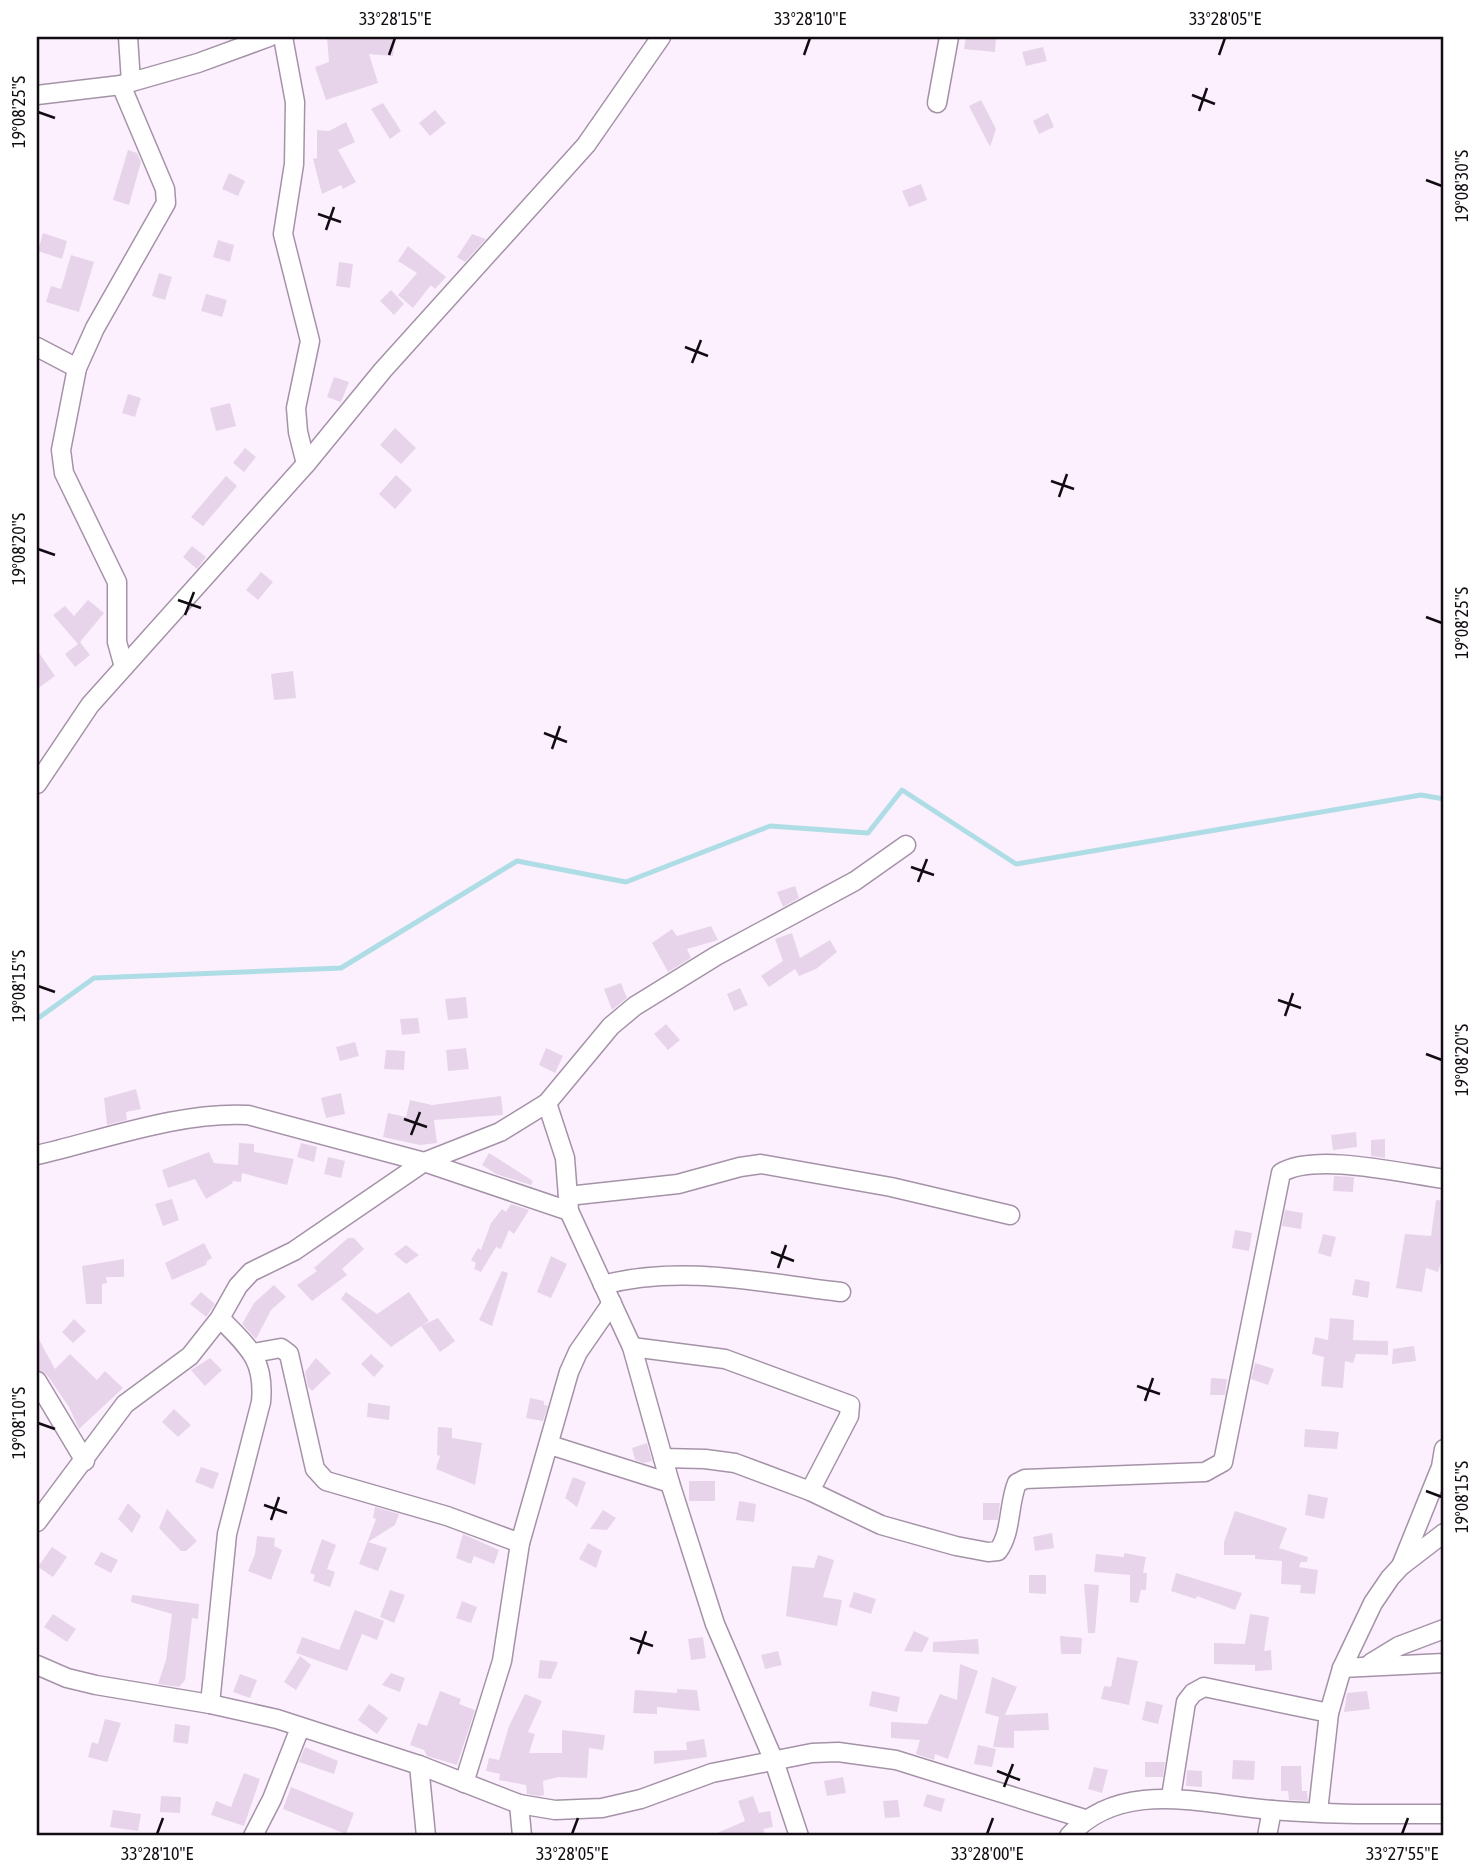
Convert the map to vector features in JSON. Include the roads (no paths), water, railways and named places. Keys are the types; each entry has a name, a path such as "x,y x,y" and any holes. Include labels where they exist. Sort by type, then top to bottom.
{"street":[{"path":"124,667 117,642 117,582 64,473 61,450 64,422 77,368 95,328 166,203 165,190 126,83 128,37"},
{"path":"37,95 126,83 198,63 269,37"},
{"path":"283,37 295,102 294,164 283,234 310,341 310,353 296,408 306,464"},
{"path":"37,784 71,730 124,667 306,464 383,370 586,145 661,37"},
{"path":"937,103 949,37"},
{"path":"37,347 77,368"},
{"path":"37,1521 85,1461 125,1404 190,1356 220,1318 238,1286 251,1272 294,1251 424,1162 499,1132 547,1103 611,1026 635,1006 716,956 855,881 906,845"},
{"path":"547,1103 561,1136 568,1203 632,1347 670,1483 715,1624 774,1761 799,1836"},
{"path":"37,1155 191,1119 225,1114 248,1115 568,1203 678,1184 761,1164 891,1186 1010,1215"},
{"path":"663,1458 735,1463 810,1492 881,1525 988,1552 998,1551 1004,1542 1013,1493 1017,1483 1025,1479 1099,1478 1214,1469 1223,1462 1281,1173 1300,1167 1349,1164 1444,1179"},
{"path":"603,1285 635,1277 684,1275 841,1292"},
{"path":"464,1783 502,1661 520,1542 573,1362 612,1303"},
{"path":"210,1703 227,1534 261,1402 263,1380 254,1353 220,1318"},
{"path":"632,1347 724,1359 850,1405 849,1416 810,1492"},
{"path":"254,1353 269,1348 281,1348 289,1354 315,1469 326,1481 447,1516 520,1542"},
{"path":"37,1381 85,1461"},
{"path":"550,1444 670,1483"},
{"path":"1318,1811 1329,1713 1342,1668 1373,1603 1401,1566 1441,1467 1444,1449"},
{"path":"1401,1566 1444,1533"},
{"path":"1368,1664 1399,1646 1444,1629"},
{"path":"1342,1668 1368,1664 1444,1663"},
{"path":"37,1665 67,1678 96,1685 210,1703 277,1719 419,1765 519,1804 577,1811 602,1808 641,1799 712,1773 811,1753 870,1755 1085,1819"},
{"path":"1171,1797 1186,1702 1193,1693 1204,1687 1329,1713"},
{"path":"253,1836 300,1728"},
{"path":"419,1765 426,1836"},
{"path":"1069,1836 1085,1819 1108,1809 1171,1797 1272,1810 1444,1814"},
{"path":"519,1804 522,1836"},
{"path":"1267,1836 1272,1810"}],"waterway":[{"path":"37,1019 94,978 341,968 517,861 626,882 770,826 868,833 902,790 1016,864 1421,795 1444,799"}]}
